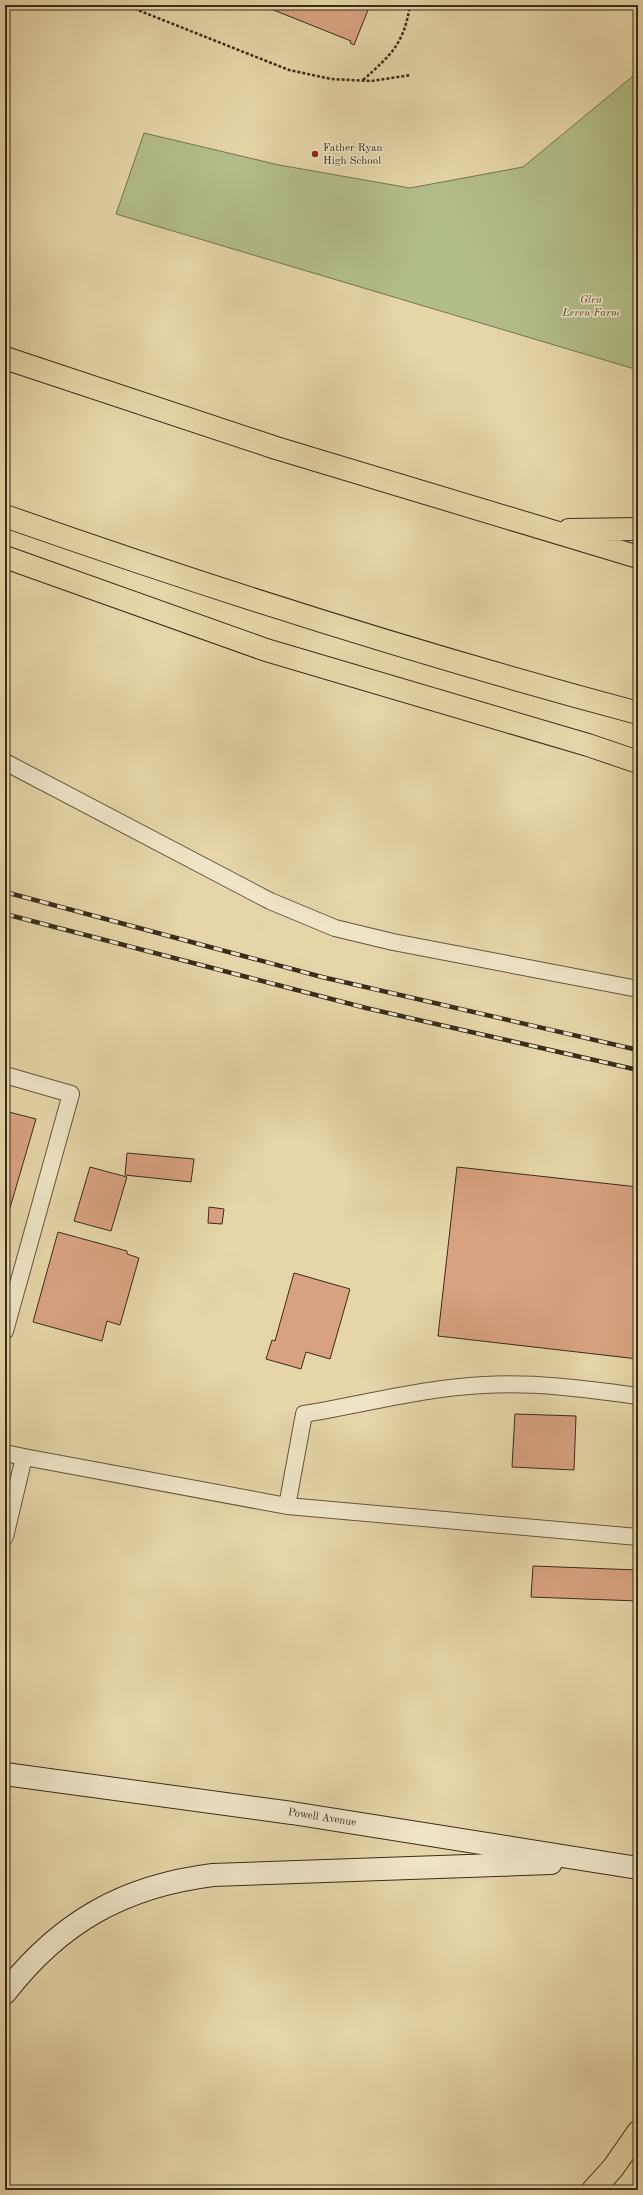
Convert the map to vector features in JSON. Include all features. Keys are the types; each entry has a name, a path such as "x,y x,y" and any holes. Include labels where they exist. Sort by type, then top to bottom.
{"highway":[{"path":"5,358 276,448 638,557"},
{"path":"5,516 119,556 499,676 638,713"},
{"path":"546,530 638,529"},
{"path":"5,557 266,650 588,745 638,762"},
{"path":"594,2190 613,2168 638,2132"}],"main road":[{"name":"Powell Avenue","path":"5,1774 292,1813 638,1868"},
{"path":"5,1993 41,1951 84,1918 133,1893 186,1878 213,1875 604,1862"}],"lane":[{"path":"5,762 257,895 303,916 335,928 393,942 638,989"},
{"path":"5,1075 71,1094 5,1331"},
{"path":"288,1506 304,1414 404,1394 484,1385 569,1387 638,1396"},
{"path":"5,1453 288,1506 638,1537"},
{"path":"5,1537 24,1457"}],"path":[{"path":"125,5 289,70 330,79 363,80 411,75"},
{"path":"363,80 391,55 402,35 410,5"}],"green space":[{"name":"Glen Leven Farm","path":"638,72 638,370 116,214 144,133 279,165 410,188 523,167"}],"building":[{"path":"261,5 370,5 354,45 350,43 351,41"},
{"path":"5,1111 36,1119 5,1225"},
{"path":"127,1153 194,1159 191,1182 125,1175"},
{"path":"90,1167 127,1177 111,1231 74,1221"},
{"path":"457,1167 638,1187 638,1359 438,1336"},
{"path":"209,1207 224,1209 222,1224 208,1223"},
{"path":"58,1232 127,1251 127,1254 139,1258 120,1325 107,1321 102,1341 33,1322"},
{"path":"294,1273 350,1289 330,1359 306,1352 301,1369 266,1359 272,1340 275,1341"},
{"path":"515,1414 576,1416 574,1470 512,1467"},
{"path":"533,1566 638,1570 638,1601 531,1597"}],"railway":[{"path":"5,892 322,977 638,1050"},
{"path":"5,914 366,1008 638,1070"}],"place":[{"name":"Father Ryan High School","path":"315,154"}]}
